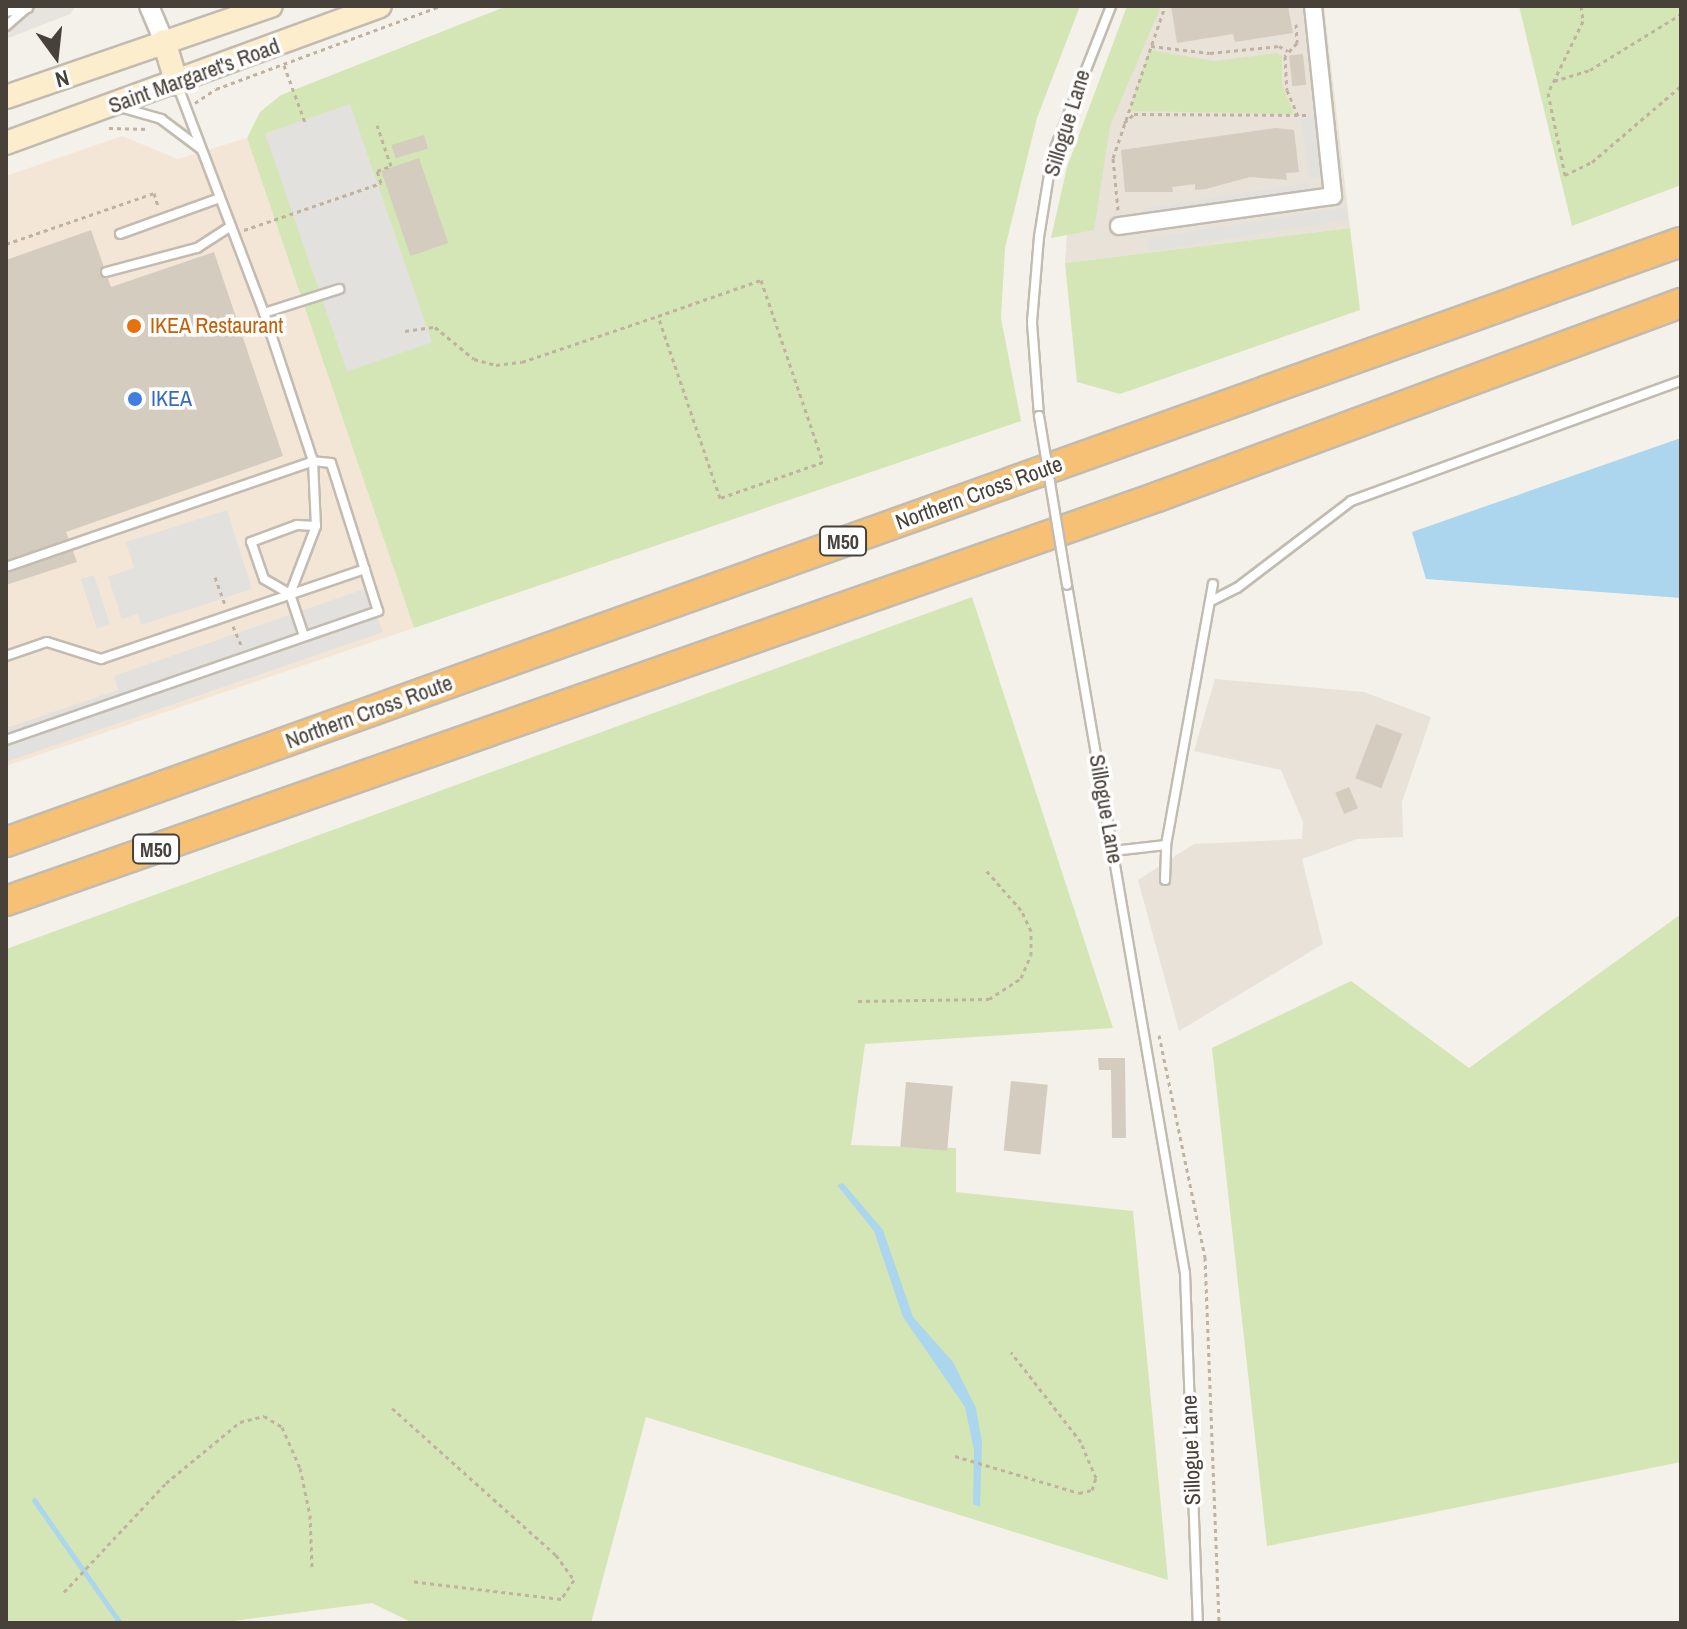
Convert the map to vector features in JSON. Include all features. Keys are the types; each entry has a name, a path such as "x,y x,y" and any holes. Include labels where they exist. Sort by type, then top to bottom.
{"highway":[{"name":"Northern Cross Route","path":"6,842 1681,242"},
{"name":"M50","path":"6,901 1142,502 1681,303"},
{"path":"6,915 307,797"}],"main road":[{"name":"Saint Margaret's Road","path":"6,97 271,6"},
{"name":"Saint Margaret's Road","path":"6,143 177,84 380,6"},
{"path":"164,41 177,84"}],"street":[{"name":"Saint Margaret's Road","path":"149,6 164,41"},
{"path":"1119,226 1333,196 1313,6"}],"lane":[{"name":"Sillogue Lane","path":"1111,6 1052,156 1032,322 1039,416 1185,1273 1198,1623"},
{"path":"6,12 29,7"},
{"path":"6,26 29,7"},
{"path":"177,84 264,313 313,461 316,526 290,594 304,636"},
{"path":"110,107 158,118 201,150"},
{"path":"120,234 220,198"},
{"path":"106,272 197,248 232,230"},
{"path":"264,313 339,289"},
{"path":"1211,601 1221,600 1351,501 1681,381"},
{"path":"6,567 313,461 331,463 378,611 6,740"},
{"path":"290,594 264,579 251,542 297,525 316,526"},
{"path":"6,656 47,642 101,659 365,569"},
{"path":"1165,880 1166,845 1213,584"},
{"path":"1113,851 1166,845"}],"path":[{"path":"186,106 440,6"},
{"path":"1119,226 1113,158 1165,6"},
{"path":"1581,6 1583,21 1548,93 1565,175 1592,162 1681,86"},
{"path":"1554,81 1590,70 1681,14"},
{"path":"1296,18 1297,43 1288,51 1287,90 1298,116"},
{"path":"1151,46 1210,53 1279,46 1288,51"},
{"path":"284,65 306,125"},
{"path":"1124,123 1134,114 1324,114"},
{"path":"99,131 113,127 147,131 158,118"},
{"path":"232,230 381,183 377,171 391,166 377,125"},
{"path":"6,244 154,193 163,219"},
{"path":"405,331 435,327 474,359 496,365 522,362 761,280 823,462 720,498 658,316"},
{"path":"858,1001 989,999 1021,978 1031,955 1031,931 1021,910 985,869"},
{"path":"1151,1031 1160,1037 1168,1065 1205,1257 1219,1623"},
{"path":"955,1456 1079,1493 1092,1490 1096,1478 1081,1442 1011,1352"},
{"path":"392,1408 556,1555 574,1580 561,1599 410,1581"},
{"path":"64,1592 90,1561 212,1444 240,1422 264,1416 282,1427 300,1468 310,1515 312,1568"}],"shaded area":[{"path":"6,6 76,6 70,14 6,39"},
{"path":"1128,6 1324,6 1350,228 1065,263 1071,178"},
{"path":"350,104 432,342 347,372 265,133"},
{"path":"1313,116 1323,176 1310,178 1300,118"},
{"path":"122,136 178,159 247,138 414,628 6,766 6,176"},
{"path":"1307,183 1309,195 1144,221 1142,209"},
{"path":"1345,207 1347,220 1149,251 1147,238"},
{"path":"227,510 252,589 141,625 138,614 122,619 108,577 134,568 126,542"},
{"path":"94,575 110,624 97,629 81,579"},
{"path":"367,588 383,632 6,762 6,728 118,690 114,676"},
{"path":"1215,679 1364,692 1431,717 1402,802 1403,837 1357,839 1302,859 1323,944 1179,1031 1138,880 1194,844 1302,839 1303,822 1281,770 1194,751"}],"green space":[{"path":"507,6 1080,6 1037,118 1005,248 1001,318 1021,421 414,628 247,138 260,112 281,95"},
{"path":"1127,6 1161,6 1110,126 1094,230 1051,238 1067,167"},
{"path":"1519,6 1681,6 1681,185 1572,226"},
{"path":"1149,50 1215,61 1277,53 1282,56 1282,85 1294,114 1129,111"},
{"path":"1350,228 1360,310 1120,394 1077,382 1065,263"},
{"path":"972,597 1113,1028 865,1044 851,1145 956,1148 956,1192 1133,1211 1168,1580 646,1417 591,1623 413,1623 372,1603 217,1623 6,1623 6,949"},
{"path":"1681,914 1681,1462 1267,1546 1212,1048 1351,981 1469,1068"}],"water":[{"path":"1681,438 1681,598 1426,579 1412,532"},
{"path":"843,1183 883,1230 913,1317 953,1362 976,1408 982,1443 980,1507 973,1504 974,1450 965,1407 903,1317 874,1231 837,1185"}],"building":[{"path":"1171,6 1288,6 1293,33 1235,42 1233,34 1177,43"},
{"path":"1303,54 1306,85 1292,86 1289,55"},
{"path":"1276,128 1294,130 1299,172 1286,173 1287,180 1250,177 1206,189 1195,190 1195,184 1172,187 1173,192 1125,192 1121,150"},
{"path":"424,135 428,148 396,158 391,145"},
{"path":"419,158 448,243 410,256 381,171"},
{"name":"IKEA","path":"91,230 111,287 214,252 283,456 66,532 77,562 6,585 6,260"},
{"path":"1376,724 1402,734 1381,788 1355,778"},
{"path":"1349,787 1358,808 1344,814 1335,793"},
{"path":"1098,1058 1125,1058 1126,1138 1112,1138 1111,1070 1099,1070"},
{"path":"1011,1081 1048,1085 1040,1154 1004,1151"},
{"path":"906,1082 953,1086 947,1151 900,1147"}],"waterway":[{"path":"34,1500 120,1623"}],"place":[{"name":"IKEA Restaurant","path":"134,326"},
{"name":"IKEA","path":"135,399"}]}
